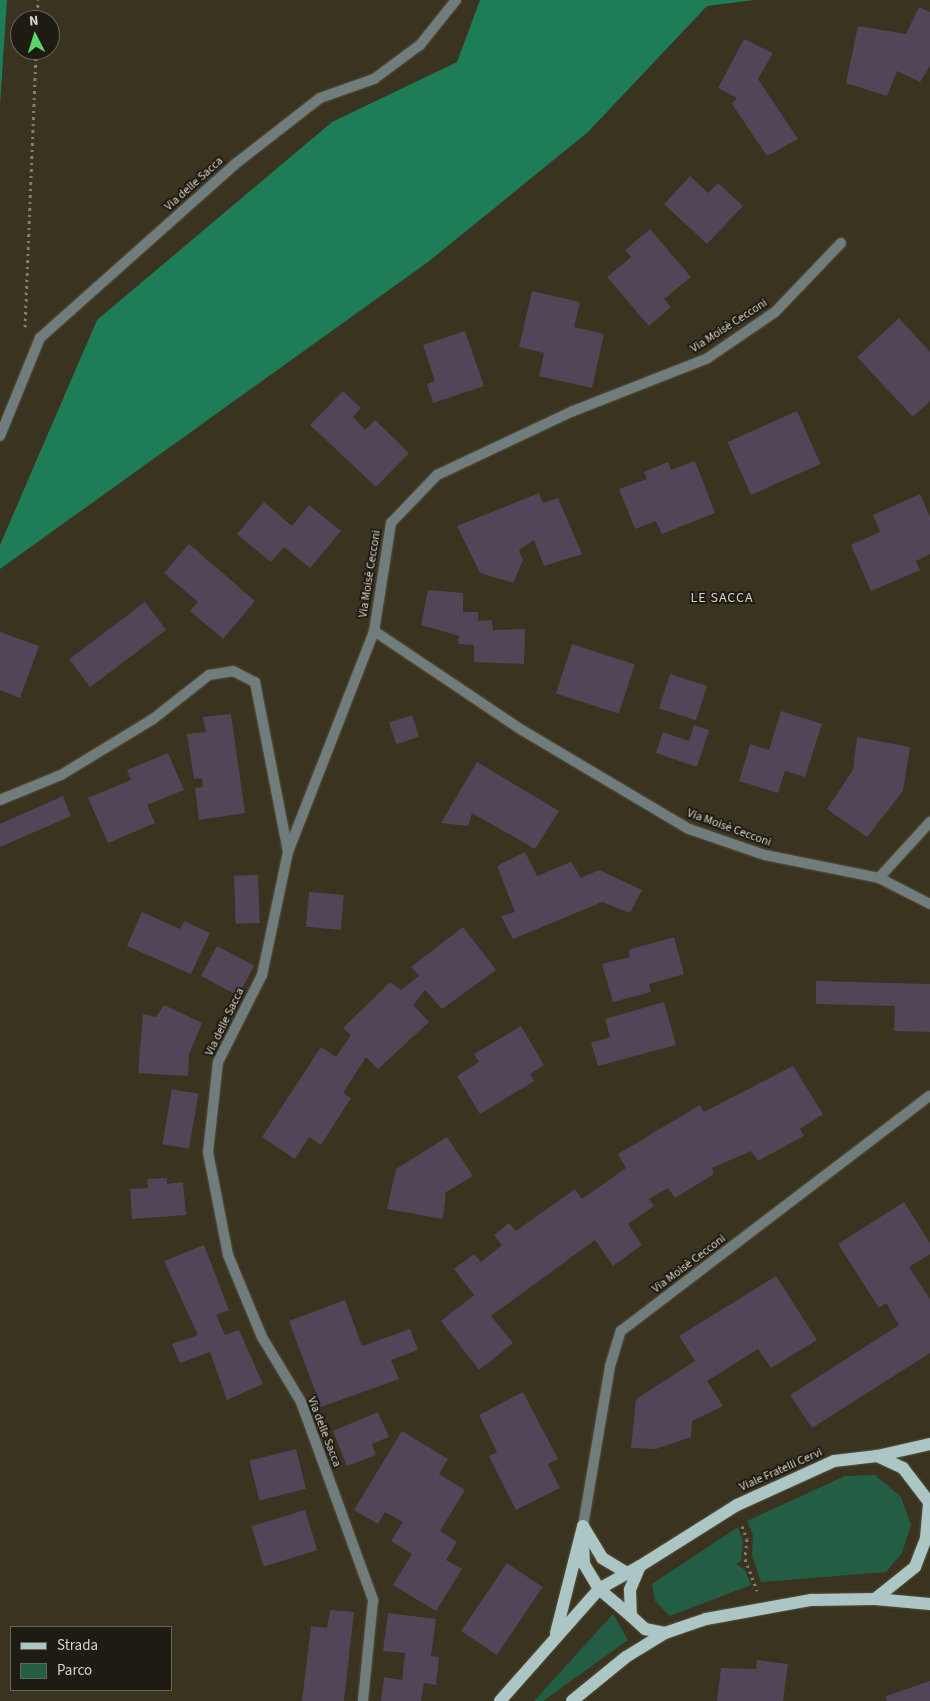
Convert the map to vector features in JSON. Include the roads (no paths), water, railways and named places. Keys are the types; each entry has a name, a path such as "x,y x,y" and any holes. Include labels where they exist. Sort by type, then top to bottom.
{"main road":[{"name":"Viale Fratelli Cervi","path":"500,1701 556,1634 599,1589 624,1572 640,1566 732,1508 834,1461 876,1456 930,1444"},
{"path":"875,1598 915,1567 928,1539 929,1501 903,1468 876,1456"},
{"path":"583,1526 602,1558 624,1572"},
{"path":"583,1526 584,1564 599,1589 645,1629 664,1633"},
{"path":"556,1634 583,1526"},
{"path":"631,1616 630,1590 640,1566"},
{"path":"572,1701 626,1656 664,1633 762,1606 875,1598 930,1604"}],"street":[{"name":"Via delle Sacca","path":"0,436 40,338 234,165 320,98 374,79 420,45 456,0"},
{"name":"Via Moisè Cecconi","path":"841,243 776,312 706,359 573,411 436,476 391,523 374,631 522,730 689,829 765,855 879,878 930,904"},
{"path":"288,852 374,631"},
{"name":"Via delle Sacca","path":"0,800 61,775 154,719 209,674 232,671 255,682 288,852 262,975 218,1062 208,1152 228,1255 262,1337 301,1402 373,1600 363,1701"},
{"path":"879,878 930,822"},
{"name":"Via Moisè Cecconi","path":"583,1526 610,1366 621,1331 930,1096"}],"district":[{"name":"LE SACCA","path":"722,598"}]}
